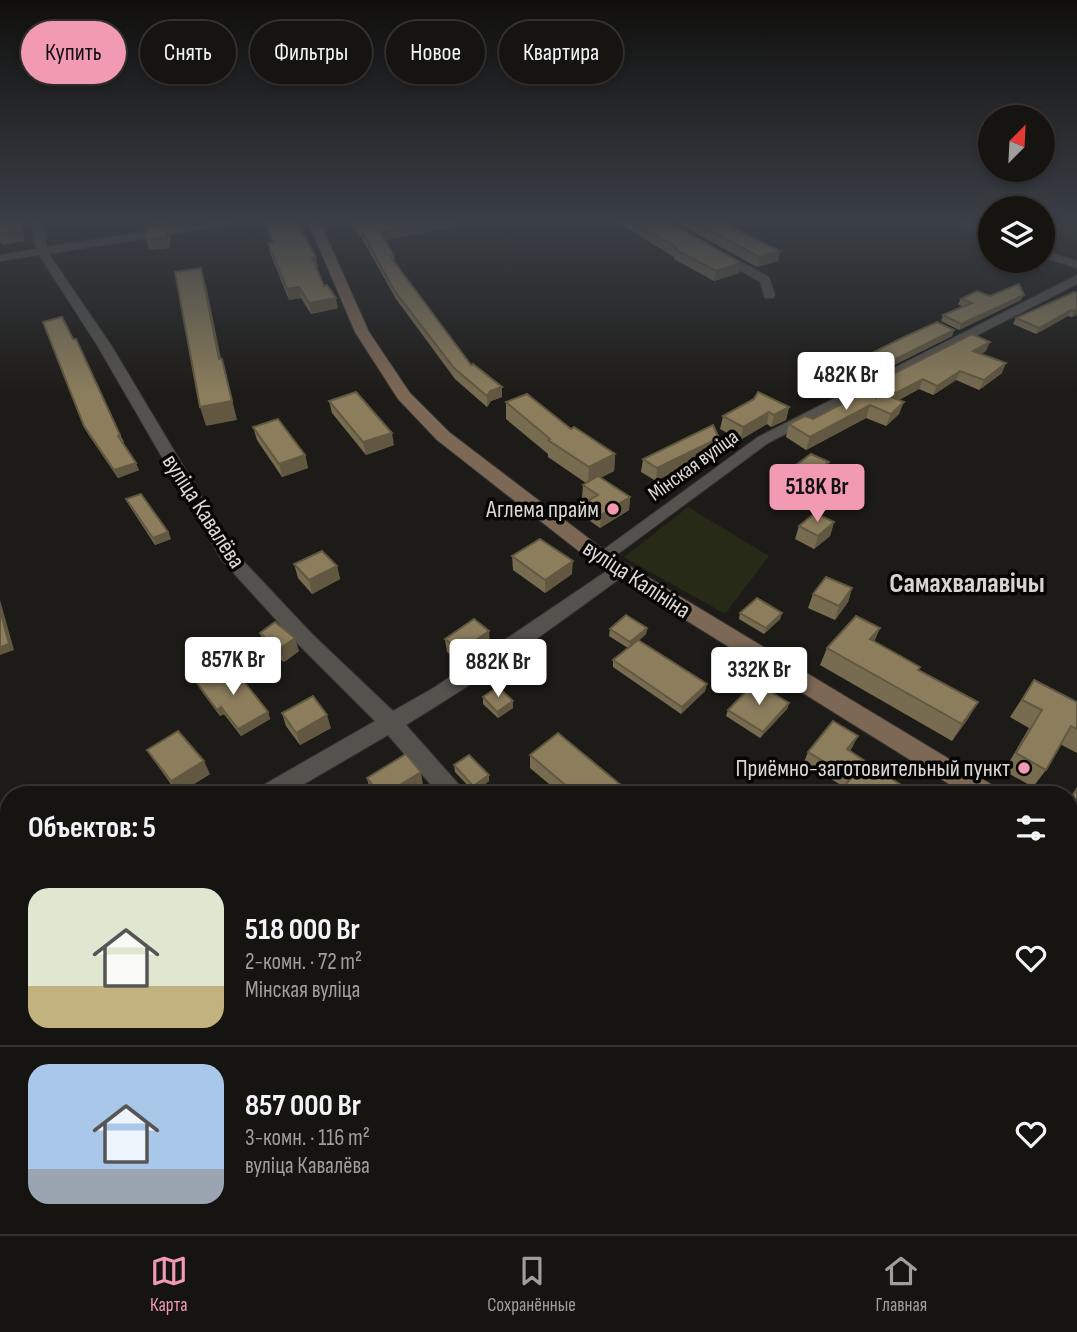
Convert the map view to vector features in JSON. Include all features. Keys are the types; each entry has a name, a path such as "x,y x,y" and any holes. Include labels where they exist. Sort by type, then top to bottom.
{"street":[{"name":"вуліца Кавалёва","path":"61,280 104,345 227,555 305,639 391,723 446,786"},
{"name":"вуліца Калініна","path":"339,280 362,332 404,396 443,436 610,564 972,786"},
{"path":"764,280 769,295"},
{"name":"Мінская вуліца","path":"282,786 391,723 546,623 610,564 763,440 1076,280"}],"green space":[{"path":"688,507 769,556 725,614 624,557"}],"building":[{"path":"176,280 203,280 219,359 222,359 232,401 200,407"},
{"path":"283,280 321,280 336,298 309,303 299,287 287,289"},
{"path":"388,280 408,280 471,365 502,387 490,391 487,396 454,368"},
{"path":"1019,284 1024,295 961,324 943,315 972,303 961,299 977,291 990,296"},
{"path":"1077,293 1077,310 1071,310 1039,328 1016,318"},
{"path":"62,317 73,339 76,339 120,435 118,436 136,463 114,470 84,426 43,322"},
{"path":"937,322 954,330 858,378 840,369 902,338"},
{"path":"972,334 990,342 973,351 1006,363 984,380 960,371 937,386 923,379 896,393 875,383"},
{"path":"871,389 876,398 881,393 904,402 891,414 870,405 810,437 789,424 805,416 813,419"},
{"path":"356,392 392,433 363,442 329,401"},
{"path":"758,392 789,407 774,415 769,412 743,427 723,416 754,399"},
{"path":"527,394 571,429 574,427 615,454 589,467 548,440 550,439 506,402"},
{"path":"278,419 305,455 279,464 253,427"},
{"path":"713,425 719,438 657,468 643,459"},
{"path":"811,454 829,462 813,474 796,465"},
{"path":"598,476 630,497 601,515 584,503 598,495 583,485"},
{"path":"141,494 168,532 153,538 126,499"},
{"path":"815,513 834,522 818,536 799,526"},
{"path":"540,539 573,561 545,580 512,556"},
{"path":"322,551 337,566 309,580 294,564"},
{"path":"826,577 852,588 839,606 813,594"},
{"path":"757,598 782,613 766,628 740,613"},
{"path":"0,610 9,644 0,647"},
{"path":"626,615 647,628 630,642 610,629"},
{"path":"856,616 880,628 870,639 920,667 918,670 978,702 962,724 827,648"},
{"path":"474,619 489,631 460,651 445,639"},
{"path":"275,622 295,638 279,649 260,633"},
{"path":"638,640 707,684 682,707 613,660"},
{"path":"231,665 268,712 238,729 221,707 217,710 197,683"},
{"path":"1034,680 1077,702 1077,729 1071,726 1046,770 1016,753 1042,710 1022,700"},
{"path":"755,682 789,703 763,732 728,710"},
{"path":"498,687 513,701 497,712 483,697"},
{"path":"313,696 327,715 296,733 282,713"},
{"path":"833,721 858,736 847,749 902,786 844,786 851,778 808,752"},
{"path":"178,731 204,761 171,781 147,750"},
{"path":"558,733 622,786 567,786 530,755"},
{"path":"406,754 421,772 398,786 374,786 367,778"},
{"path":"469,755 489,775 473,786 454,765"}],"place":[{"name":"Аглема прайм","path":"613,509"},
{"name":"Приёмно-заготовительный пункт","path":"1024,768"}],"district":[{"name":"Самахвалавічы","path":"967,582"}]}
